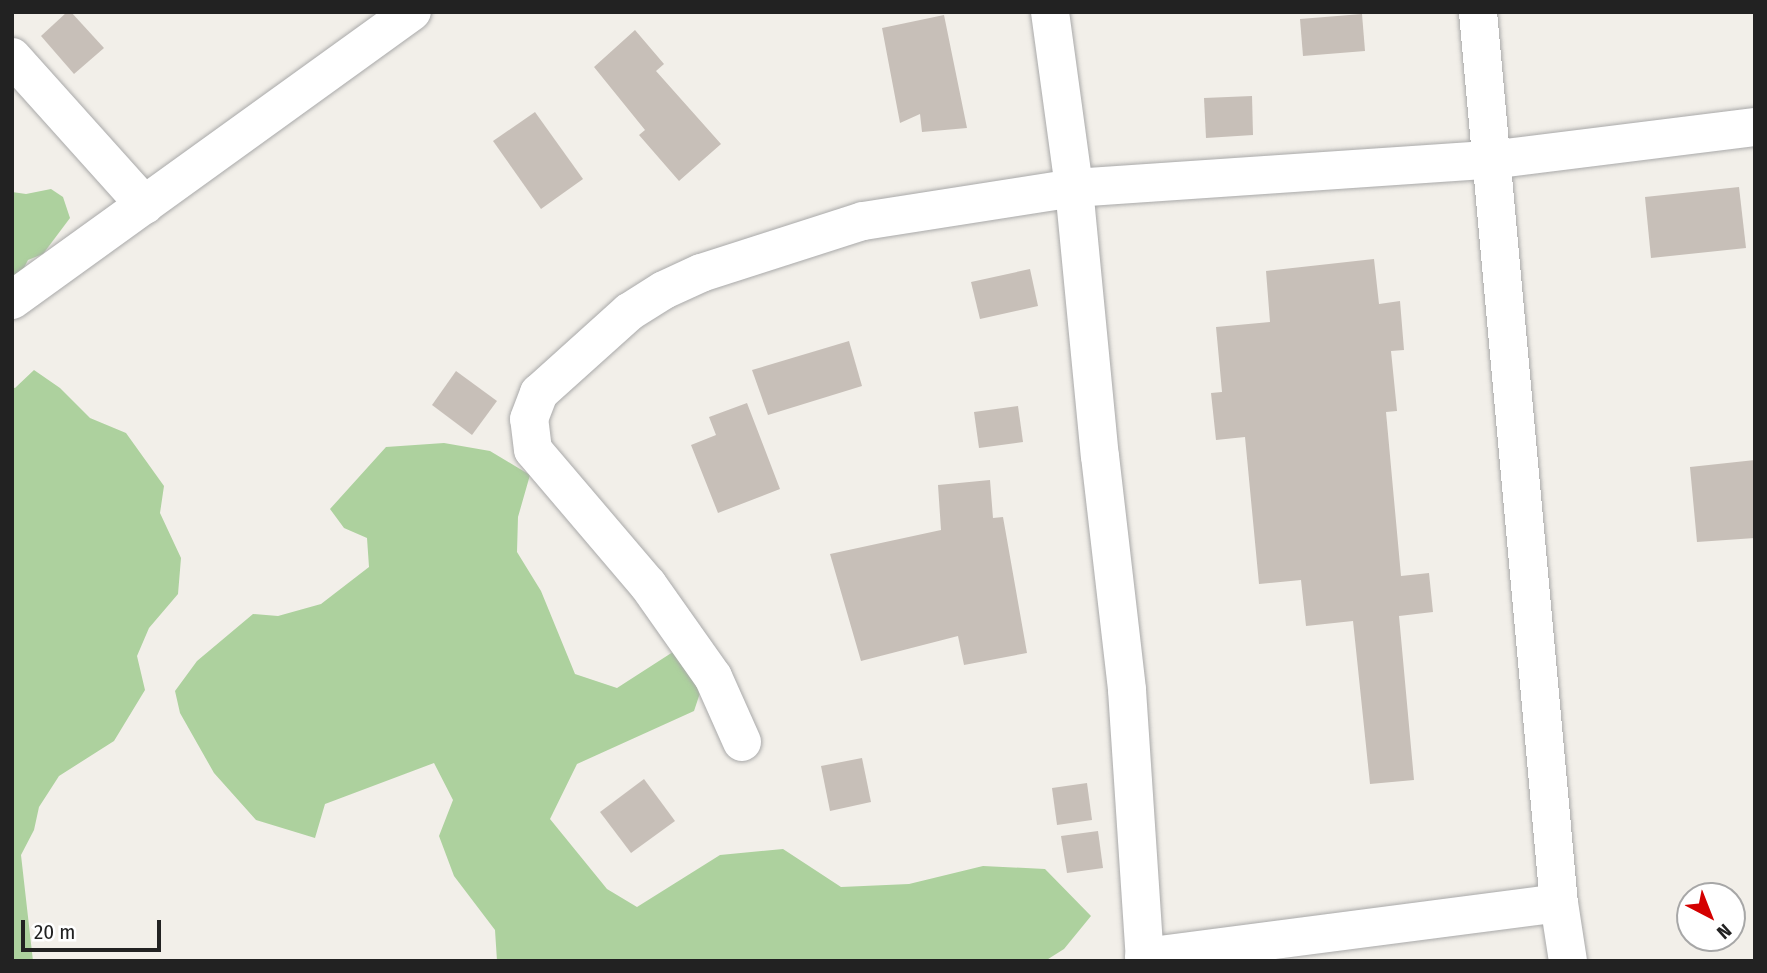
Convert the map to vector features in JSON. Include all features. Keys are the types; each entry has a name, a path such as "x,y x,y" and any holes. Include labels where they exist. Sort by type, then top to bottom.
{"street":[{"path":"12,300 412,12"},
{"path":"1050,12 1074,188 1100,456 1127,690 1144,959 1559,903"},
{"path":"1478,12 1559,903 1568,961"},
{"path":"12,57 145,205"},
{"path":"742,742 713,677 648,585 533,450 530,419 539,393 629,312 664,290 701,273 863,221 1074,188 1490,160 1755,127"}],"green space":[{"path":"51,189 63,197 70,218 43,254 28,260 12,291 12,192 26,194"},
{"path":"34,370 60,388 90,418 126,433 164,486 160,513 181,558 178,594 149,628 137,656 145,690 114,741 59,776 39,807 34,830 21,855 33,961 12,961 12,387 15,388"},
{"path":"444,443 490,451 530,475 518,517 517,552 541,591 575,674 617,688 676,650 703,684 694,711 577,764 550,819 607,889 637,907 720,855 783,849 841,887 909,884 983,866 1045,869 1091,916 1064,949 1045,961 497,961 495,930 454,876 439,836 453,800 434,763 325,804 315,838 256,820 214,773 180,713 175,691 197,661 253,614 278,616 321,604 369,567 367,538 344,528 330,509 386,447"}],"building":[{"path":"67,12 71,12 104,48 74,74 41,36"},
{"path":"1362,14 1365,51 1303,56 1300,19"},
{"path":"944,15 967,128 922,132 920,114 900,123 882,28"},
{"path":"635,30 664,64 656,71 721,144 679,181 639,135 645,130 594,67"},
{"path":"1252,96 1253,135 1206,138 1204,98"},
{"path":"535,112 583,179 541,209 493,141"},
{"path":"1739,187 1746,248 1651,258 1645,197"},
{"path":"1374,259 1379,304 1400,301 1404,350 1391,351 1397,411 1386,412 1401,576 1429,573 1433,612 1399,616 1414,780 1370,784 1353,621 1306,626 1301,580 1259,584 1245,437 1216,440 1211,393 1222,392 1216,327 1270,322 1266,271"},
{"path":"1030,269 1038,306 980,319 971,282"},
{"path":"849,341 862,386 768,415 752,370"},
{"path":"456,371 497,401 472,435 432,405"},
{"path":"747,403 780,489 718,513 691,445 716,435 709,417"},
{"path":"1018,406 1023,442 979,448 974,412"},
{"path":"1755,460 1755,538 1697,542 1690,467"},
{"path":"990,480 993,518 1003,517 1027,653 964,665 958,636 861,661 830,554 941,530 938,485"},
{"path":"862,758 871,802 830,811 821,766"},
{"path":"644,779 675,821 631,853 600,812"},
{"path":"1087,783 1092,820 1057,825 1052,788"},
{"path":"1098,831 1103,868 1067,873 1061,836"}]}
